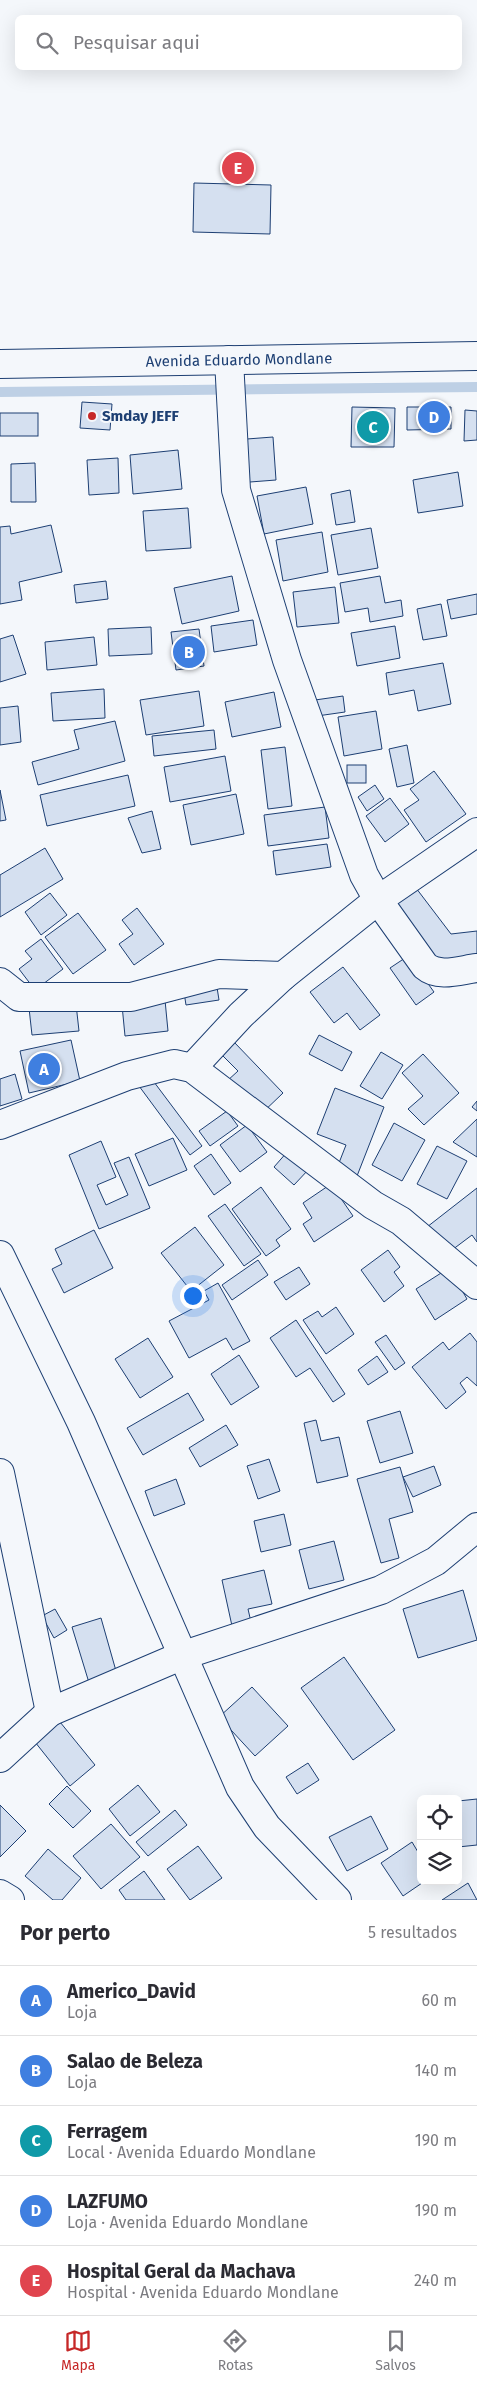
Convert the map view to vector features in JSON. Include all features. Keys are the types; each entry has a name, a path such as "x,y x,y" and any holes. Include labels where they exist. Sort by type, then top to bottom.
{"street":[{"name":"Avenida Eduardo Mondlane","path":"0,364 477,356"},
{"path":"229,360 236,490 290,669 364,876 378,900 425,966 432,972 477,968"},
{"path":"192,1068 241,1015 283,976 378,900 477,832"},
{"path":"0,982 19,997 132,998 219,974 283,976"},
{"path":"0,1125 127,1076 174,1064 192,1068 373,1205 400,1221 477,1285"},
{"path":"0,1254 81,1422 181,1656 240,1787 267,1826 337,1900"},
{"path":"0,1473 50,1712"},
{"path":"0,1758 50,1712 181,1656 381,1590 436,1561 477,1527"},
{"path":"0,1894 10,1900"}],"building":[{"path":"194,183 271,185 270,234 193,232"},
{"path":"82,402 112,404 110,430 80,428"},
{"path":"352,407 395,408 394,447 351,447"},
{"path":"407,407 451,407 451,429 407,430"},
{"path":"465,410 477,411 477,440 464,441"},
{"path":"0,413 38,413 38,436 0,436"},
{"path":"273,437 276,480 237,483 234,440"},
{"path":"178,450 182,489 133,494 130,455"},
{"path":"118,458 119,493 89,495 87,460"},
{"path":"35,463 36,502 11,502 11,464"},
{"path":"458,472 463,506 418,513 413,480"},
{"path":"306,487 313,524 264,534 257,496"},
{"path":"350,490 355,522 336,525 331,494"},
{"path":"188,508 191,548 146,551 143,511"},
{"path":"51,525 62,572 19,582 22,600 0,604 0,527 10,526 11,534"},
{"path":"371,528 378,568 338,575 331,535"},
{"path":"322,532 328,572 283,581 276,540"},
{"path":"232,576 239,611 182,624 174,588"},
{"path":"380,576 385,603 401,600 403,616 370,622 368,608 345,612 340,583"},
{"path":"106,581 108,599 76,603 74,585"},
{"path":"335,587 339,623 297,627 293,592"},
{"path":"477,594 477,614 451,619 447,600"},
{"path":"441,604 447,636 423,640 417,609"},
{"path":"253,620 257,645 214,652 211,626"},
{"path":"395,626 400,658 357,666 351,633"},
{"path":"151,627 152,654 109,656 108,629"},
{"path":"199,629 204,666 176,670 171,632"},
{"path":"13,635 26,674 0,682 0,639"},
{"path":"94,637 97,665 47,670 45,642"},
{"path":"443,663 451,704 418,711 414,690 389,695 386,673"},
{"path":"104,689 105,718 53,721 51,693"},
{"path":"199,691 204,726 146,735 140,700"},
{"path":"274,692 281,727 232,737 225,702"},
{"path":"343,696 345,712 310,717 308,701"},
{"path":"18,706 21,742 0,745 0,708"},
{"path":"376,711 382,749 344,756 338,717"},
{"path":"115,721 125,761 38,785 32,762 79,749 74,730"},
{"path":"214,730 216,749 154,756 152,736"},
{"path":"407,745 414,783 397,787 389,749"},
{"path":"285,747 292,806 268,809 261,750"},
{"path":"225,756 231,791 170,802 164,767"},
{"path":"347,765 366,765 366,783 347,783"},
{"path":"434,771 466,814 426,842 404,810 419,800 410,789"},
{"path":"128,775 135,806 47,826 40,795"},
{"path":"375,785 384,799 367,811 358,797"},
{"path":"0,790 6,820 0,821"},
{"path":"236,794 244,834 191,845 183,805"},
{"path":"390,798 409,824 385,842 366,816"},
{"path":"325,807 329,838 268,846 264,815"},
{"path":"152,811 161,849 142,853 128,818"},
{"path":"327,844 331,867 276,875 273,851"},
{"path":"45,848 63,879 0,917 0,875"},
{"path":"416,888 451,934 477,931 477,958 432,965 389,908"},
{"path":"50,893 67,915 41,935 25,912"},
{"path":"137,908 164,944 134,965 119,944 133,934 122,920"},
{"path":"78,913 106,950 73,974 45,937"},
{"path":"41,939 63,969 35,990 19,969 32,959 25,951"},
{"path":"408,956 434,992 416,1005 390,968"},
{"path":"343,967 380,1015 360,1030 347,1013 334,1023 310,992"},
{"path":"216,981 219,1000 186,1005 183,986"},
{"path":"165,1000 168,1031 125,1036 122,1005"},
{"path":"76,1004 79,1031 32,1035 29,1008"},
{"path":"319,1035 352,1052 342,1071 309,1054"},
{"path":"71,1040 80,1081 29,1093 20,1051"},
{"path":"234,1042 283,1093 260,1115 227,1081 238,1071 221,1054"},
{"path":"381,1052 403,1065 382,1099 360,1086"},
{"path":"423,1054 459,1093 424,1125 408,1109 423,1096 402,1073"},
{"path":"15,1074 22,1099 0,1106 0,1079"},
{"path":"151,1078 202,1146 190,1155 139,1086"},
{"path":"335,1088 384,1107 357,1176 337,1168 346,1145 317,1134"},
{"path":"477,1101 477,1111 472,1107"},
{"path":"227,1111 238,1126 210,1146 199,1131"},
{"path":"477,1119 477,1157 453,1142"},
{"path":"394,1123 425,1140 402,1181 372,1165"},
{"path":"247,1125 267,1152 240,1172 220,1145"},
{"path":"173,1138 187,1170 149,1186 135,1154"},
{"path":"101,1141 116,1177 97,1185 106,1205 128,1195 114,1163 129,1157 150,1208 99,1229 69,1155"},
{"path":"437,1146 467,1161 447,1199 417,1184"},
{"path":"288,1151 309,1169 294,1185 274,1167"},
{"path":"211,1154 231,1183 214,1195 194,1166"},
{"path":"331,1184 353,1216 314,1242 303,1224 312,1218 303,1203"},
{"path":"261,1187 291,1229 276,1240 280,1246 266,1256 232,1209"},
{"path":"477,1188 477,1242 472,1235 448,1253 427,1227"},
{"path":"225,1204 261,1254 244,1266 208,1216"},
{"path":"195,1227 224,1265 191,1291 161,1253"},
{"path":"94,1230 113,1268 64,1293 52,1269 62,1264 55,1249"},
{"path":"388,1250 400,1267 394,1272 404,1286 384,1302 361,1270"},
{"path":"258,1260 268,1275 232,1300 222,1285"},
{"path":"299,1267 310,1284 286,1300 274,1282"},
{"path":"449,1268 467,1299 435,1320 416,1289"},
{"path":"218,1283 250,1341 233,1350 226,1338 189,1358 169,1321 209,1300 204,1291"},
{"path":"336,1307 354,1334 326,1354 303,1320 318,1311 322,1317"},
{"path":"296,1320 345,1394 333,1402 310,1368 296,1377 270,1338"},
{"path":"470,1333 477,1342 477,1386 467,1377 460,1383 466,1392 446,1409 412,1367 443,1342 449,1350"},
{"path":"386,1335 405,1363 395,1370 375,1342"},
{"path":"148,1338 173,1377 140,1398 115,1359"},
{"path":"239,1355 259,1387 231,1405 211,1374"},
{"path":"377,1356 388,1372 368,1385 358,1370"},
{"path":"188,1393 204,1420 143,1455 127,1428"},
{"path":"400,1411 413,1453 380,1463 367,1421"},
{"path":"316,1420 321,1441 339,1437 348,1476 317,1483 304,1423"},
{"path":"226,1425 238,1445 200,1467 189,1448"},
{"path":"269,1459 280,1491 258,1499 247,1466"},
{"path":"434,1466 441,1485 413,1497 403,1477"},
{"path":"400,1467 413,1512 389,1519 399,1558 381,1563 357,1479"},
{"path":"176,1479 185,1504 154,1516 145,1491"},
{"path":"284,1514 291,1545 261,1552 254,1521"},
{"path":"334,1541 344,1580 309,1589 299,1550"},
{"path":"264,1570 272,1604 248,1609 251,1622 232,1626 222,1580"},
{"path":"463,1590 477,1640 418,1658 403,1609"},
{"path":"55,1609 67,1630 54,1638 42,1616"},
{"path":"101,1618 118,1678 90,1686 72,1627"},
{"path":"344,1657 395,1730 353,1760 301,1688"},
{"path":"252,1687 288,1726 255,1756 219,1717"},
{"path":"60,1722 95,1765 70,1786 35,1742"},
{"path":"308,1763 319,1780 297,1794 286,1777"},
{"path":"138,1785 160,1812 130,1836 109,1809"},
{"path":"67,1786 91,1811 73,1828 49,1804"},
{"path":"477,1799 477,1845 462,1847 462,1801"},
{"path":"0,1805 26,1831 0,1857"},
{"path":"175,1810 187,1825 148,1856 136,1842"},
{"path":"371,1816 388,1849 347,1871 329,1837"},
{"path":"111,1824 140,1857 101,1889 73,1856"},
{"path":"412,1842 417,1850 417,1885 419,1885 403,1896 381,1863"},
{"path":"198,1846 222,1878 190,1900 167,1869"},
{"path":"48,1849 81,1878 62,1900 53,1900 25,1876"},
{"path":"144,1871 165,1900 126,1900 119,1890"},
{"path":"468,1883 477,1900 442,1900"}],"waterway":[{"path":"0,392 477,387"}],"place":[{"name":"Hospital Geral da Machava","path":"238,168"},
{"name":"Smday JEFF","path":"92,416"},
{"name":"LAZFUMO","path":"434,417"},
{"name":"Ferragem","path":"373,427"},
{"name":"Salao de Beleza","path":"189,652"},
{"name":"Americo_David","path":"44,1069"}]}
